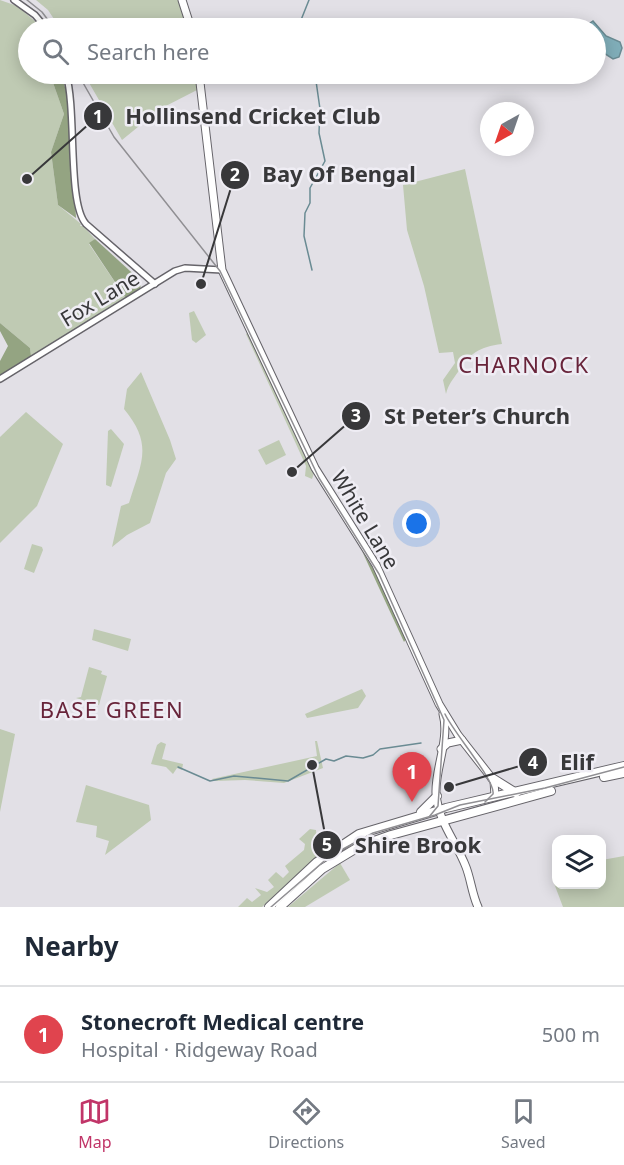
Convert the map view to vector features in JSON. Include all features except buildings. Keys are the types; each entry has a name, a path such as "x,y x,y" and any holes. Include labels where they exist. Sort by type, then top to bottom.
{"highway":[{"path":"269,907 317,862 339,845 359,834 439,809 624,766"},
{"path":"280,907 310,879 344,854 383,837 509,801 624,773"},
{"path":"492,778 516,792"},
{"path":"415,816 436,796"},
{"path":"486,808 495,796"},
{"path":"439,809 455,816"}],"main road":[{"path":"182,0 187,18"},
{"name":"White Lane","path":"200,84 222,270 315,468 376,565 439,704 462,740 492,778 496,788 495,796"},
{"path":"439,704 445,723 436,796 442,820 466,867 478,907"},
{"path":"441,749 448,743 462,740"},
{"path":"447,831 455,816"}],"street":[{"path":"14,0 38,18"},
{"path":"68,84 73,105 75,171 80,216 86,224 155,284"},
{"name":"Fox Lane","path":"0,379 185,268 222,270"}],"green space":[{"path":"0,0 17,6 31,18 18,18 18,84 54,84 64,114 51,152 58,205 95,239 89,244 127,300 31,356 30,348 0,323"},
{"path":"36,0 178,0 184,18 53,18"},
{"path":"54,84 64,84 70,104 76,218 58,205 51,152 64,114"},
{"path":"90,84 196,84 197,90 160,109 122,140"},
{"path":"465,169 502,344 481,349 471,356 462,365 446,394 443,380 455,363 453,352 439,353 424,286 407,230 403,185"},
{"path":"95,239 141,281 140,292 127,300 89,243"},
{"path":"194,311 206,335 196,343 192,340 189,313"},
{"path":"0,323 30,348 31,356 0,376 0,361 8,346 0,331"},
{"path":"249,332 314,473 312,479 305,476 306,466 246,334"},
{"path":"141,372 176,459 166,473 150,523 127,535 112,547 121,506 129,503 141,465 142,444 139,433 124,409 127,389"},
{"path":"26,412 63,444 37,506 0,543 0,437"},
{"path":"111,429 124,444 111,487 106,485 108,431"},
{"path":"279,440 286,455 266,465 258,450"},
{"path":"32,544 42,547 43,550 34,573 24,569"},
{"path":"362,551 379,578 406,639 404,642"},
{"path":"94,629 131,639 128,651 92,640"},
{"path":"89,667 102,671 101,674 107,676 99,705 76,698 81,697"},
{"path":"362,689 366,696 358,708 307,718 305,714"},
{"path":"0,729 15,734 0,812"},
{"path":"315,741 317,741 323,768 284,783 245,780 214,781 212,779 317,756"},
{"path":"161,742 166,744 162,759 183,764 182,770 177,768 173,774 166,767 151,764 157,745"},
{"path":"86,785 149,805 151,820 105,855 109,841 96,837 97,826 76,822"},
{"path":"310,829 316,830 318,856 262,907 238,907 247,898 252,902 261,895 255,888 267,892 274,887 268,880 276,872 283,878 289,872 285,866 304,850 305,844 299,839"},
{"path":"624,856 624,907 563,907 556,889 606,889 606,859"},
{"path":"340,863 350,880 305,907 288,907"}],"water":[{"path":"606,36 620,42 622,48 619,57 613,59 606,54"}],"waterway":[{"path":"302,18 309,0"},
{"path":"312,270 304,236 305,213 310,203 310,188 325,161 319,133 320,109 316,84"},
{"path":"178,767 210,781 234,776 288,781 326,759 334,761 346,756 363,758 373,755 380,749 421,743"}],"tram line":[{"path":"27,0 46,18"},
{"path":"84,84 114,137 220,271 319,478 379,574 444,720 438,806 429,817"},
{"path":"445,714 488,779 493,794 485,802"},
{"path":"271,907 330,856 373,833 435,815 460,805 545,788 624,767"}],"place":[{"name":"Hollinsend Cricket Club","path":"27,179"},
{"name":"Bay Of Bengal","path":"201,284"},
{"name":"St Peter’s Church","path":"292,472"},
{"name":"Shire Brook","path":"312,765"},
{"name":"Elif","path":"449,787"},
{"name":"Stonecroft Medical centre","path":"412,802"}],"district":[{"name":"CHARNOCK","path":"524,365"},
{"name":"BASE GREEN","path":"112,710"}]}
